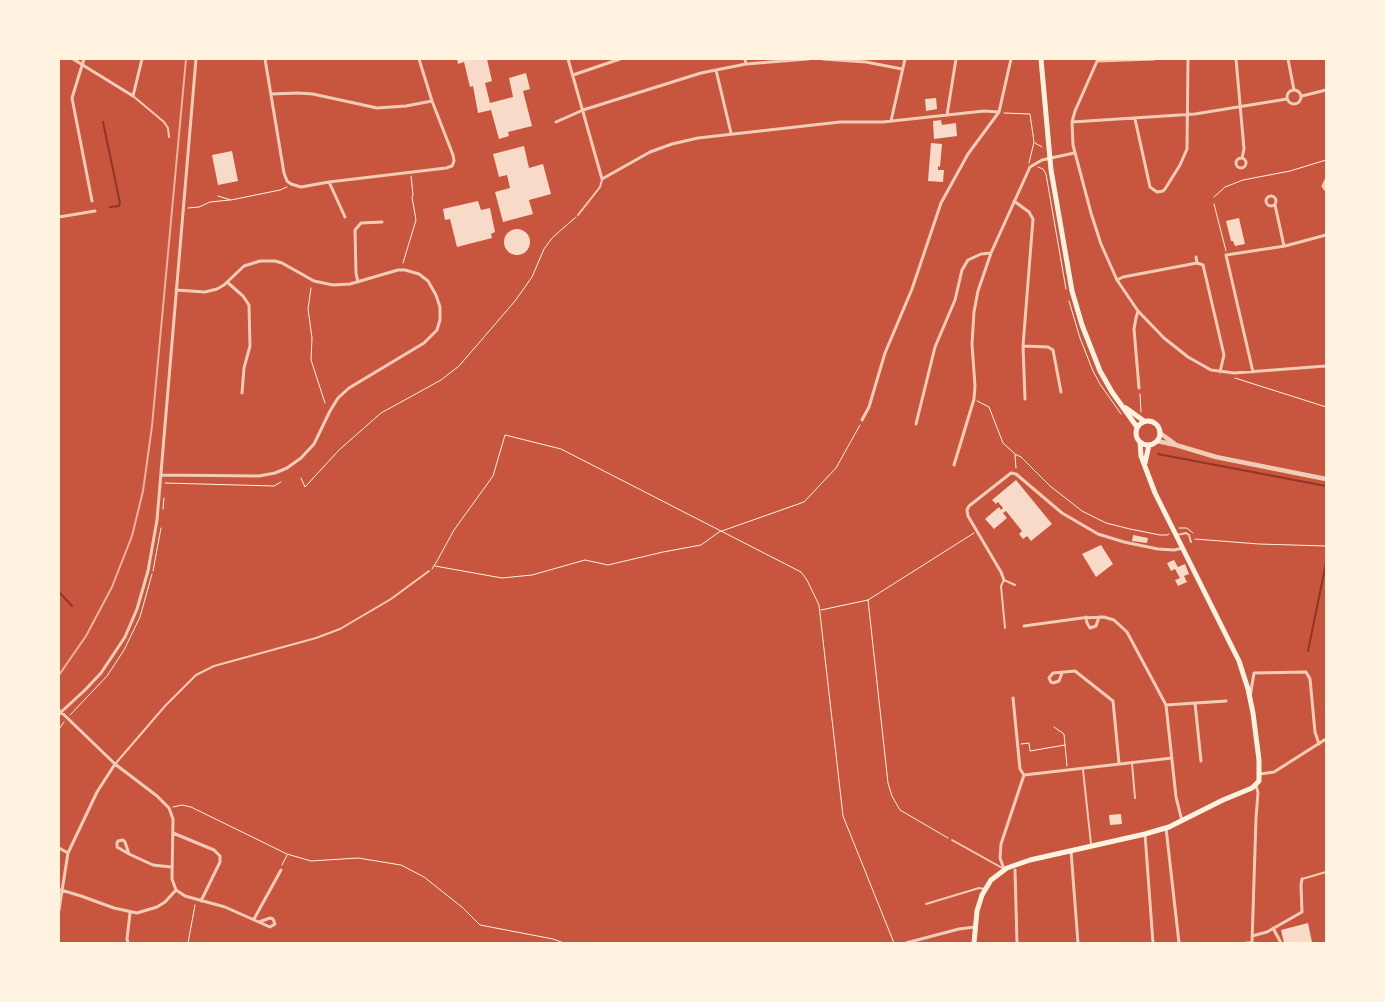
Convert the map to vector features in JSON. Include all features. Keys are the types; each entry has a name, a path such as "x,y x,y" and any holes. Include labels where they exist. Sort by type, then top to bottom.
{"main road":[{"path":"974,943 978,905 995,876 1004,869 1024,861 1166,828 1256,785 1260,774 1256,730 1250,697 1239,661 1155,492 1144,463 1140,442 1136,435 1137,427 1124,406 1112,392 1100,370 1078,313 1066,264 1048,146 1041,59"},
{"path":"1124,406 1144,421 1156,423 1160,429 1157,441 1149,445 1140,442"},
{"path":"1137,427 1144,421"},
{"path":"1144,463 1149,445"}],"street":[{"path":"73,59 133,96 142,59"},
{"path":"84,59 73,95 73,102 92,201"},
{"path":"196,59 153,548 132,624 101,673 60,712 115,764 157,796 169,808 173,819 172,884 176,890 185,896 224,907 259,922"},
{"path":"265,59 284,174 287,181 301,187 446,168 453,164 453,155 432,101 419,59"},
{"path":"568,59 602,179 628,163 660,148 693,138 840,122 891,122 984,110 999,112"},
{"path":"573,75 620,59"},
{"path":"745,59 746,64"},
{"path":"556,122 583,110 675,80 746,64 808,59"},
{"path":"823,59 866,62 902,69"},
{"path":"891,122 904,59"},
{"path":"947,115 956,59"},
{"path":"862,420 869,407 885,353 912,289 941,203 968,154 999,112 1010,59"},
{"path":"1154,59 1098,60 1075,110 1072,122 1074,153 1091,213 1118,280 1138,311 1164,338 1188,357 1206,368 1226,373 1326,366"},
{"path":"1135,118 1150,188 1157,192 1165,189 1184,157 1188,140 1188,59"},
{"path":"1236,59 1244,148 1242,158"},
{"path":"1288,59 1294,90"},
{"path":"716,70 731,133"},
{"path":"1294,90 1299,91 1302,96 1301,101 1297,104 1290,103 1287,99 1289,92 1294,90"},
{"path":"1302,96 1326,90"},
{"path":"271,94 313,94 377,108 406,106 432,101"},
{"path":"1072,122 1188,114 1240,108 1287,99"},
{"path":"954,465 974,399 972,344 974,312 991,253 1030,168 1037,162 1074,153"},
{"path":"1326,180 1323,186 1326,190"},
{"path":"329,182 345,217"},
{"path":"1014,201 1029,212 1033,219 1023,346 1025,400"},
{"path":"1275,204 1284,246"},
{"path":"59,217 94,211"},
{"path":"358,282 354,230 361,223 382,222"},
{"path":"1253,372 1226,255 1284,246 1326,235"},
{"path":"916,424 935,347 954,300 962,270 968,260 981,254 991,253"},
{"path":"1196,257 1198,263 1203,266 1222,343 1224,355 1220,372"},
{"path":"161,474 259,476 275,473 286,468 298,461 314,444 330,411 338,398 348,388 424,343 437,330 440,320 440,307 436,295 428,281 413,271 398,270 358,282 340,285 320,283 282,263 260,261 244,266 228,282 217,289 209,291 176,290"},
{"path":"1118,280 1123,277 1198,263"},
{"path":"228,282 243,296 249,305 250,346 244,368 242,393"},
{"path":"1138,311 1134,329 1139,388"},
{"path":"1023,346 1048,347 1053,350 1061,392"},
{"path":"1160,433 1176,445"},
{"path":"1157,441 1216,457 1326,479"},
{"path":"1004,580 968,516 967,510 969,506 1012,473 1016,474 1062,514 1098,534 1158,549 1174,550 1183,548"},
{"path":"1086,617 1090,628 1096,626 1099,617"},
{"path":"1024,626 1086,617 1099,617 1114,620 1127,632 1166,705 1177,802 1182,821"},
{"path":"1062,673 1078,672 1113,701 1119,763"},
{"path":"1250,697 1254,673 1306,672 1310,679 1315,732 1319,744"},
{"path":"1013,698 1020,769 1024,775"},
{"path":"1166,705 1226,701"},
{"path":"1195,703 1201,761"},
{"path":"1260,774 1274,772 1326,740"},
{"path":"1024,775 1172,758"},
{"path":"59,910 68,853 96,792 115,764"},
{"path":"1004,869 1000,858 1001,844 1024,775"},
{"path":"1246,943 1252,943 1258,793 1256,785"},
{"path":"1166,828 1178,943"},
{"path":"173,833 214,850 220,856 220,862 201,901"},
{"path":"1145,834 1153,943"},
{"path":"129,854 125,842 123,840 118,841 118,847 129,854 153,865 171,867"},
{"path":"59,848 68,853"},
{"path":"1071,850 1078,943"},
{"path":"254,919 281,870"},
{"path":"1015,870 1017,943"},
{"path":"1252,936 1267,932 1302,912 1302,879"},
{"path":"61,890 130,913 148,911 157,907 165,902 176,890"},
{"path":"128,943 130,913"},
{"path":"906,943 975,926"},
{"path":"1273,928 1280,943"}],"lane":[{"path":"133,96 164,122 168,128 169,137"},
{"path":"578,214 600,187 602,179"},
{"path":"1177,535 1189,535 1191,542"},
{"path":"115,764 165,706 196,675 214,666 316,638 340,629 391,599 429,571"},
{"path":"1004,628 1001,586 1004,580 1015,585"},
{"path":"1132,762 1135,798"},
{"path":"1083,767 1091,846"},
{"path":"952,840 1004,869"},
{"path":"1302,879 1326,872"},
{"path":"926,904 979,888 986,889"}],"path":[{"path":"999,112 1030,114 1034,142 1030,168"},
{"path":"1034,142 1041,147 1048,146"},
{"path":"1214,197 1225,187 1243,180 1290,172 1326,160"},
{"path":"403,263 416,220 410,173"},
{"path":"188,208 198,207 210,202 231,200 280,190 291,184"},
{"path":"218,196 231,200"},
{"path":"1214,204 1226,255"},
{"path":"301,478 305,486 339,450 381,413 441,380 459,366 515,301 532,277 544,249 552,238 578,214"},
{"path":"311,288 308,309 312,338 311,360 325,403"},
{"path":"1226,373 1227,376 1326,407"},
{"path":"1136,416 1142,410 1139,388"},
{"path":"974,399 989,407 1003,444 1021,457 1050,486 1082,512 1130,530 1168,535"},
{"path":"434,566 502,578 532,576 585,560 608,565 701,545 719,532 804,502 836,468 862,420"},
{"path":"429,571 434,566 454,530 493,476 505,435 561,449 719,532 801,572 808,580 820,610 843,816 894,943"},
{"path":"1015,454 1016,474"},
{"path":"165,483 274,486 281,482"},
{"path":"820,610 868,600 977,531"},
{"path":"1194,538 1259,544 1326,546"},
{"path":"868,600 888,783 892,796 900,810 952,840"},
{"path":"59,729 68,718"},
{"path":"1054,727 1064,734 1068,769"},
{"path":"1018,744 1029,744 1030,751 1050,749 1050,746 1065,745"},
{"path":"169,808 178,805 191,807 287,854 317,862 358,858 401,865 424,878 463,908 480,925 553,939 564,943"},
{"path":"281,870 287,854"},
{"path":"188,943 195,904"}],"building":[{"path":"457,59 487,59 492,81 485,83 490,103 513,97 509,78 526,73 530,89 523,91 532,126 508,132 509,136 499,139 491,110 478,113 473,86 470,87 464,62 458,64"},
{"path":"936,98 937,109 926,111 925,99"},
{"path":"941,120 942,125 956,123 957,136 934,139 933,121"},
{"path":"931,143 942,144 940,167 938,166 938,170 944,170 943,182 928,181"},
{"path":"524,146 529,168 543,164 551,194 529,200 533,214 503,222 495,192 510,188 507,175 499,177 493,154"},
{"path":"232,151 238,181 218,185 212,155"},
{"path":"478,201 481,210 490,208 495,232 491,234 492,238 457,247 450,219 445,220 443,209"},
{"path":"1239,218 1245,244 1235,246 1233,241 1231,241 1226,221"},
{"path":"517,229 526,233 530,242 526,251 517,255 508,251 504,242 508,233"},
{"path":"1016,480 1052,524 1031,541 1027,536 1023,539 1019,534 1022,531 1006,511 1003,513 1007,518 994,529 985,519 999,507 1001,510 1003,508 998,502 996,504 992,500"},
{"path":"1133,535 1148,538 1147,543 1132,541"},
{"path":"1101,545 1113,564 1096,577 1082,554"},
{"path":"1174,560 1178,567 1185,564 1189,574 1184,576 1187,582 1178,586 1175,580 1180,578 1175,569 1171,571 1167,563"},
{"path":"1121,814 1122,824 1110,825 1109,815"},
{"path":"1308,923 1312,942 1284,943 1281,930"}],"waterway":[{"path":"103,122 120,203 119,206 110,207"},
{"path":"1158,454 1326,486"},
{"path":"1308,651 1326,563"},
{"path":"59,592 72,606"}],"railway":[{"path":"59,675 86,636 112,587 132,536 143,491 152,426 186,59"}]}
